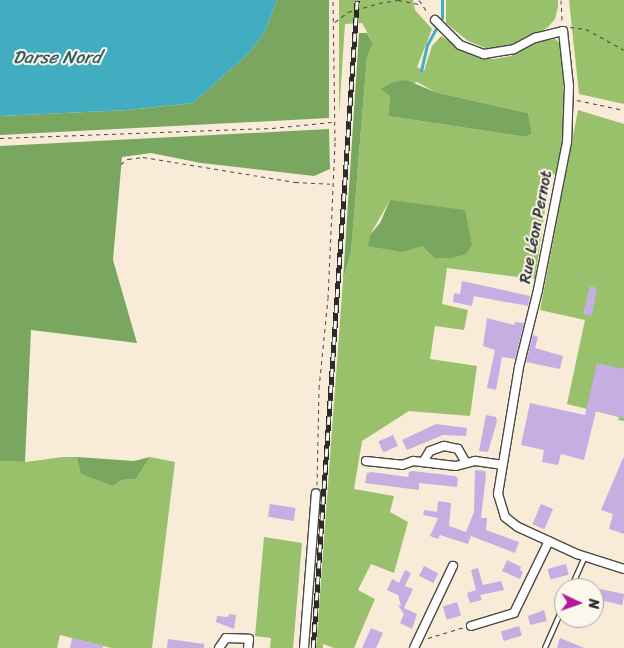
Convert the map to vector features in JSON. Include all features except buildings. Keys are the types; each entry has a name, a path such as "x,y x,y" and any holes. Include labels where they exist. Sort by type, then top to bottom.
{"street":[{"name":"Rue Léon Pernot","path":"435,20 460,45 484,54 514,49 536,38 563,31 569,99 567,142 538,290 519,367 498,494 505,517 518,527 585,556 624,569"},
{"path":"423,462 430,451 444,446 458,449 466,463"},
{"path":"366,461 402,465 423,462 456,466 466,463 502,465"},
{"path":"304,648 316,493"},
{"path":"471,626 514,613 549,541"},
{"path":"414,648 452,566"},
{"path":"219,648 226,638 249,639 248,648"}],"lane":[{"path":"575,578 585,556"},
{"path":"545,648 554,627"}],"path":[{"path":"316,493 331,184 333,0"},
{"path":"334,22 348,12 378,3 398,0 419,4 435,20"},
{"path":"561,0 563,27 586,29 624,50"},
{"path":"569,99 624,110"},
{"path":"0,138 272,128 333,122"},
{"path":"121,164 128,159 143,157 295,182 331,184"},
{"path":"418,638 471,626"}],"green space":[{"path":"277,0 329,0 329,118 0,135 0,116 128,110 193,103 249,53 264,33"},
{"path":"339,0 413,0 415,10 432,29 417,67 424,71 432,46 441,36 471,55 494,59 511,56 540,41 555,39 560,43 563,57 564,133 556,174 550,175 535,279 447,268 442,304 468,310 464,330 435,326 430,359 477,366 470,416 409,411 362,441 354,489 394,496 390,512 408,522 394,573 371,564 358,590 375,599 354,648 334,648 323,644 323,648 316,648 343,280 351,252 367,57 373,43 362,23 345,24 339,115","holes":["417,82 435,92 528,113 532,133 526,137 388,116 390,96","390,200 434,258 422,246 370,235"]},
{"path":"446,0 558,0 558,7 555,19 548,27 532,37 504,47 488,49 468,41 446,23"},
{"path":"569,0 624,0 624,104 579,94"},
{"path":"359,33 367,33 373,43 367,57 351,252 343,280"},
{"path":"406,80 435,92 528,113 532,133 526,137 388,116 390,96 381,89 393,82"},
{"path":"578,110 624,124 624,421 618,420 619,417 567,404 585,320 540,310"},
{"path":"329,129 330,169 314,176 201,163 151,153 122,157 113,260 137,343 31,330 25,462 0,461 0,146"},
{"path":"390,200 465,210 472,245 466,254 451,258 434,258 422,246 402,252 368,246 370,235 380,223"},
{"path":"77,457 82,474 113,486 122,480 136,479 150,457 175,462 152,648 111,648 60,635 57,648 0,648 0,461 25,462"},
{"path":"77,457 134,461 150,457 136,479 122,480 113,486 81,474"},
{"path":"264,537 302,543 293,648 270,648 271,638 255,636"}],"water":[{"name":"Darse Nord","path":"0,0 277,0 264,33 249,53 193,103 128,110 0,116"}],"waterway":[{"path":"421,71 427,45 442,18 442,0"}],"railway":[{"path":"313,648 357,0"}]}
